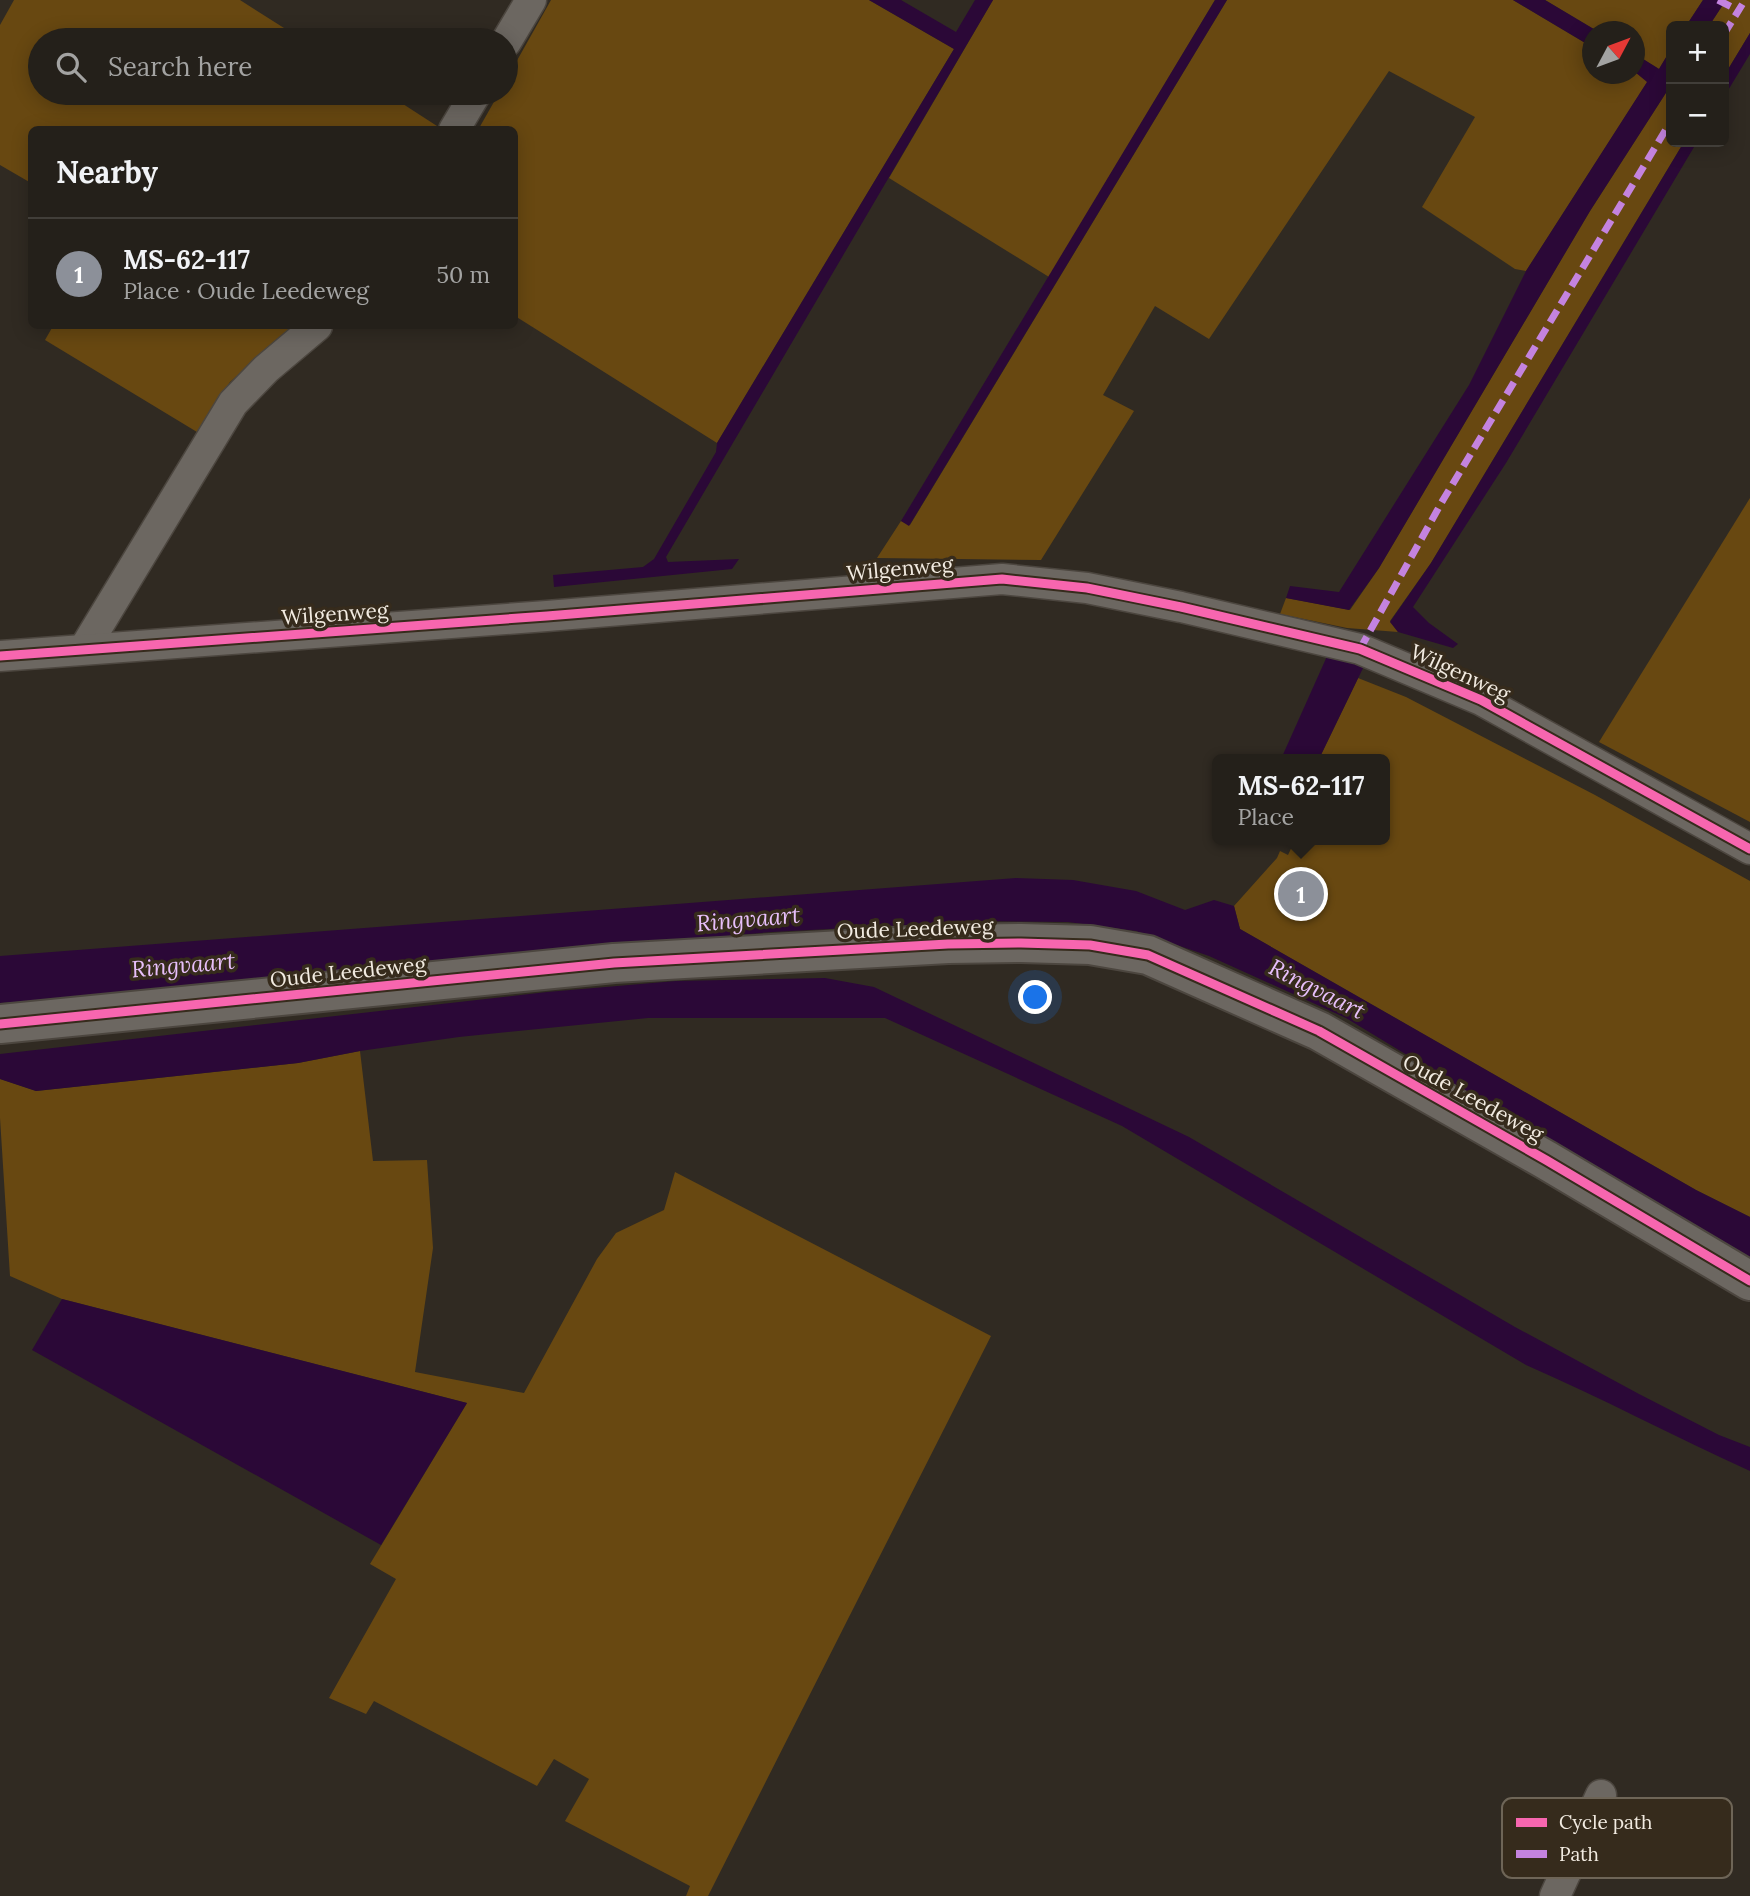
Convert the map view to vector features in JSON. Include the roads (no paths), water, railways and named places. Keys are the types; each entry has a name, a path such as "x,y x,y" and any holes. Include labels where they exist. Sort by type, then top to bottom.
{"street":[{"path":"514,28 531,0"},
{"path":"456,126 469,105"},
{"path":"84,649 233,403 266,369 313,329"},
{"name":"Wilgenweg","path":"0,656 561,615 1002,579 1034,581 1087,588 1181,607 1360,649 1481,700 1750,849"},
{"name":"Oude Leedeweg","path":"0,1024 614,963 948,944 1090,945 1148,955 1319,1031 1546,1160 1750,1281"},
{"path":"1555,1896 1563,1878"}],"water":[{"path":"869,0 901,0 956,32 975,0 993,0 666,557 668,562 739,559 732,569 554,587 553,575 643,567 654,559 716,452 717,443 954,49"},
{"path":"1215,0 1227,0 909,526 901,521"},
{"path":"1513,0 1545,0 1582,22 1582,41"},
{"path":"1703,0 1726,0 1712,21 1689,21"},
{"path":"1750,33 1750,54 1729,89 1729,68"},
{"path":"1666,57 1666,93 1590,211 1379,568 1349,610 1286,598 1290,586 1339,592 1469,385 1526,271 1647,82 1645,60 1659,69"},
{"path":"1681,147 1694,147 1506,463 1413,607 1429,623 1458,644 1453,648 1398,632 1390,622 1431,563"},
{"path":"1328,654 1365,664 1321,754 1283,754"},
{"name":"Ringvaart","path":"1016,878 1073,880 1136,891 1185,910 1214,900 1234,906 1240,929 1696,1190 1750,1217 1750,1258 1727,1248 1346,1018 1209,956 1136,931 1068,922 981,921 772,932 522,953 144,993 0,1003 0,956"},
{"path":"825,978 874,987 1189,1137 1515,1327 1719,1435 1750,1447 1750,1471 1526,1365 1122,1126 885,1018 648,1018 459,1037 298,1063 36,1091 0,1079 0,1054 547,992 676,981"},
{"path":"62,1299 467,1403 381,1545 32,1350"}],"place":[{"name":"MS-62-117","path":"1301,894"}]}
